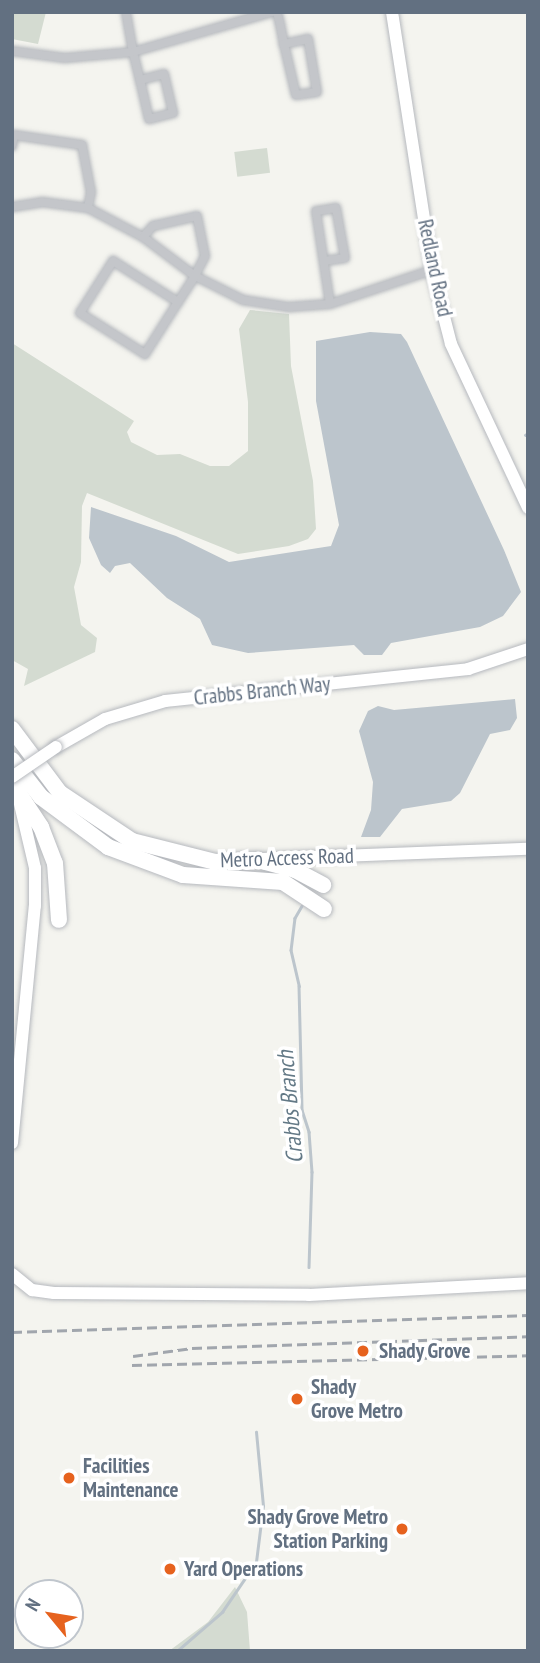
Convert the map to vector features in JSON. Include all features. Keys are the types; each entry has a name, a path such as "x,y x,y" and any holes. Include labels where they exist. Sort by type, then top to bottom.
{"highway":[{"name":"Metro Access Road","path":"12,729 60,793 116,833 183,857 215,862 258,860"},
{"path":"12,760 61,815 117,851 183,874 283,882 324,909"},
{"path":"13,782 41,827 55,863 58,920"},
{"path":"258,860 295,870 323,885"}],"main road":[{"name":"Redland Road","path":"392,12 432,270 451,344 528,508"},
{"name":"Crabbs Branch Way","path":"13,782 56,747 105,719 153,703 468,669 528,649"},
{"path":"12,1143 36,896 28,830 13,782"},
{"name":"Metro Access Road","path":"258,860 528,849"},
{"path":"12,1274 32,1290 54,1293 309,1295 528,1283"}],"street":[{"path":"126,12 133,52 149,119 173,113 163,74 140,80"},
{"path":"12,51 65,58 133,52 170,45 275,12 296,95 317,92 308,39 284,44"},
{"path":"12,146 14,135 82,145 91,192 88,208"},
{"path":"12,207 42,202 88,208 143,237 195,276 243,300 289,307 330,304 432,270"},
{"path":"324,261 345,258 336,208 316,211 330,304"},
{"path":"143,237 153,226 197,216 205,257 195,276 145,355 80,313 113,261 178,302"}],"shaded area":[{"path":"12,12 46,12 38,44 12,39"},
{"path":"267,148 270,173 237,177 234,152"},
{"path":"250,310 289,314 291,366 313,481 316,529 308,539 289,546 238,554 87,493 82,506 81,562 74,587 81,625 97,638 95,652 24,686 28,669 12,660 12,343 134,421 127,432 131,442 157,455 180,454 210,466 229,466 248,451 248,402 239,329"},
{"path":"370,332 401,334 407,342 521,592 503,616 480,627 391,643 382,655 364,655 354,645 248,653 212,645 200,619 167,598 130,563 115,566 110,573 101,565 89,538 91,507 176,536 229,562 331,546 339,525 316,401 316,341"},
{"path":"515,699 517,718 510,730 490,734 460,793 451,801 402,809 380,837 361,837 371,810 373,782 359,731 368,711 378,706 394,710"},
{"path":"235,1587 247,1612 250,1651 169,1651 208,1622"}],"waterway":[{"name":"Crabbs Branch","path":"302,906 295,918 291,950 299,986 302,1110 309,1132 312,1172 309,1267"},
{"name":"Crabbs Branch","path":"177,1651 222,1612 256,1562 263,1506 256,1432"}],"railway":[{"path":"12,1332 528,1315"},
{"path":"133,1356 192,1348 528,1336"},
{"path":"132,1365 528,1355"}],"place":[{"name":"Shady Grove","path":"363,1351"},
{"name":"Shady Grove Metro","path":"297,1399"},
{"name":"Facilities Maintenance","path":"69,1478"},
{"name":"Shady Grove Metro Station Parking","path":"402,1529"},
{"name":"Yard Operations","path":"170,1569"}]}
